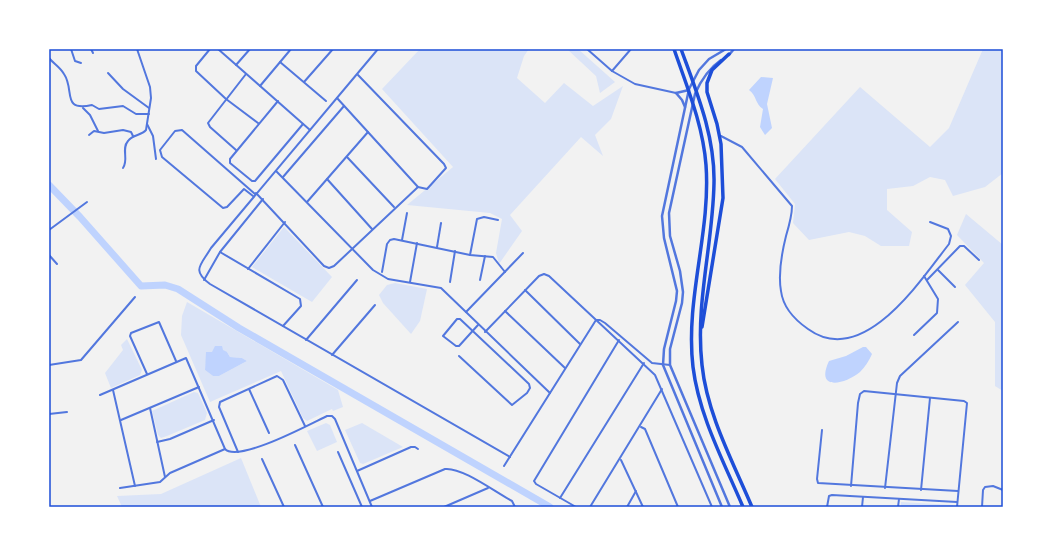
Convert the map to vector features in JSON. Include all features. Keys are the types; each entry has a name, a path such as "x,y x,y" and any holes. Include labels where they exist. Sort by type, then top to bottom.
{"highway":[{"path":"674,49 700,127 704,146 707,182 693,299 693,368 706,417 742,507"},
{"path":"681,49 707,125 713,159 714,183 702,298 700,341 702,365 713,413 752,507"},
{"path":"700,341 723,198 723,162 720,136 707,92 707,83 712,70 729,54"}],"street":[{"path":"71,49 72,58 81,63"},
{"path":"91,49 93,53"},
{"path":"123,168 127,161 127,142 133,136 144,133 151,98 150,87 137,49"},
{"path":"210,49 196,66 196,71 226,99 258,123"},
{"path":"218,49 310,130"},
{"path":"236,65 250,49"},
{"path":"260,86 291,49"},
{"path":"304,82 333,49"},
{"path":"378,49 358,75 255,194 211,248 198,273 204,280 510,457"},
{"path":"586,49 612,71 635,84 676,93 689,89"},
{"path":"612,71 631,49"},
{"path":"722,507 663,365 664,349 676,301 677,291 664,238 662,216 689,89 699,70 709,59 726,49"},
{"path":"730,507 670,365 670,349 682,303 683,292 680,271 670,236 669,213 695,94 700,81 707,72 734,49"},
{"path":"49,58 65,75 70,99 76,105 83,108 90,116 98,131"},
{"path":"280,62 326,101"},
{"path":"108,73 123,89 149,109"},
{"path":"236,150 208,125 246,74"},
{"path":"337,98 418,187 427,189 444,172 446,168 444,164 358,75"},
{"path":"676,93 682,100 685,107"},
{"path":"278,101 258,123 229,161 253,182 303,124"},
{"path":"83,108 92,105 102,109 123,106 136,114 149,114"},
{"path":"282,177 344,106"},
{"path":"147,124 153,136 156,159"},
{"path":"89,134 98,131 104,133 127,130 133,136"},
{"path":"255,194 182,130 175,131 160,150 162,157 223,208 227,207 244,189 263,199 324,266 329,268 334,266 418,187"},
{"path":"307,202 368,132"},
{"path":"720,136 742,147 792,206 783,247 780,278 781,292 788,309 800,323 813,333 832,340 845,340 866,332 897,307 949,244 951,236 948,229 930,222"},
{"path":"347,157 394,208"},
{"path":"276,171 352,249 380,275 388,279 440,288 550,393"},
{"path":"327,179 372,229"},
{"path":"204,280 220,252 263,199"},
{"path":"49,230 69,217 87,202"},
{"path":"402,240 407,214"},
{"path":"470,255 477,220 484,217 498,220"},
{"path":"248,269 285,222"},
{"path":"437,248 441,223"},
{"path":"382,272 387,244 390,240 402,240 470,255 493,257 505,272"},
{"path":"410,282 416,243"},
{"path":"927,280 960,246 964,246 979,260"},
{"path":"450,282 455,251"},
{"path":"220,252 300,299 301,306 282,326"},
{"path":"466,312 523,253"},
{"path":"49,255 57,264"},
{"path":"480,280 485,256"},
{"path":"938,270 955,287"},
{"path":"485,332 539,276 544,274 549,276 644,363 655,375 712,507"},
{"path":"914,335 937,313 938,299 924,276"},
{"path":"306,340 357,280"},
{"path":"525,290 580,344"},
{"path":"49,365 81,360 135,297"},
{"path":"332,355 374,305"},
{"path":"505,311 565,368"},
{"path":"459,356 512,405 527,393 530,388 529,384 473,331 460,319 458,319 443,336 456,346 459,346 473,331 478,325"},
{"path":"596,320 600,320 605,323 652,364 670,365"},
{"path":"504,466 596,320"},
{"path":"147,374 130,336 131,334 159,322 176,361"},
{"path":"885,488 895,394 900,376 958,322"},
{"path":"576,507 536,484 534,481 619,340"},
{"path":"100,395 186,358 214,420 225,449"},
{"path":"560,498 644,363"},
{"path":"238,452 219,407 220,402 277,376 283,380 305,426"},
{"path":"121,420 199,387"},
{"path":"249,389 269,433"},
{"path":"590,507 641,427 662,389"},
{"path":"113,390 135,486"},
{"path":"851,486 860,394 864,391 964,401 967,403 957,507"},
{"path":"921,490 930,398"},
{"path":"150,408 165,478"},
{"path":"49,414 67,412"},
{"path":"120,488 160,482 170,473 225,449 228,451 238,452 249,451 327,416 332,416 335,419 372,507"},
{"path":"157,442 170,439 214,420"},
{"path":"641,427 645,429 678,507"},
{"path":"822,430 817,479 818,483 958,491"},
{"path":"295,445 323,507"},
{"path":"357,471 411,448 415,447 418,449"},
{"path":"338,452 362,507"},
{"path":"262,459 284,507"},
{"path":"620,459 623,461 643,507"},
{"path":"370,501 445,469 451,468 461,471 512,501 515,507"},
{"path":"982,507 984,487 993,486 1003,490"},
{"path":"444,507 488,488"},
{"path":"627,507 636,491"},
{"path":"827,507 829,496 957,502"},
{"path":"862,507 863,497"},
{"path":"898,507 899,499"}],"shaded area":[{"path":"420,49 529,49 524,56 517,78 545,103 564,83 593,106 623,86 611,119 595,135 603,156 581,137 510,215 522,231 499,264 496,253 502,219 490,213 407,205 453,167 382,89"},
{"path":"567,49 578,49 615,82 600,93 596,76"},
{"path":"983,49 1003,49 1003,173 985,187 953,196 945,180 930,177 913,186 887,189 887,210 912,232 909,246 881,246 865,236 849,232 809,240 793,223 795,204 775,179 860,87 930,147 949,128"},
{"path":"966,214 1003,245 1003,391 995,386 995,322 965,285 984,263 957,235"},
{"path":"284,227 332,277 312,302 252,267"},
{"path":"395,283 427,289 420,321 411,334 383,303 379,295 387,285"},
{"path":"187,302 338,390 343,407 333,411 332,409 307,421 303,418 281,371 210,402 181,335 182,316","holes":["207,352 227,352 230,357 242,358 247,361 219,376 213,376 205,370"]},
{"path":"127,339 142,370 140,375 111,388 105,373 123,350 121,345"},
{"path":"194,392 198,393 207,413 205,420 161,438 158,435 152,411"},
{"path":"326,423 330,425 337,442 317,451 307,431"},
{"path":"362,423 403,447 363,464 360,463 345,430"},
{"path":"241,458 261,507 122,507 117,496 161,494"},
{"path":"901,502 953,505 953,507 901,507"}],"water":[{"path":"761,77 773,78 767,104 772,128 765,135 760,127 763,109 760,107 752,92 749,90"},
{"path":"215,346 222,346 223,350 227,352 230,357 242,358 247,361 219,376 213,376 205,370 206,352 212,352"},
{"path":"863,347 866,347 872,354 867,364 860,372 846,380 839,382 833,383 828,381 826,371 829,361 846,356"}],"waterway":[{"path":"49,185 80,217 141,286 165,285 178,289 239,328 550,507"}]}
